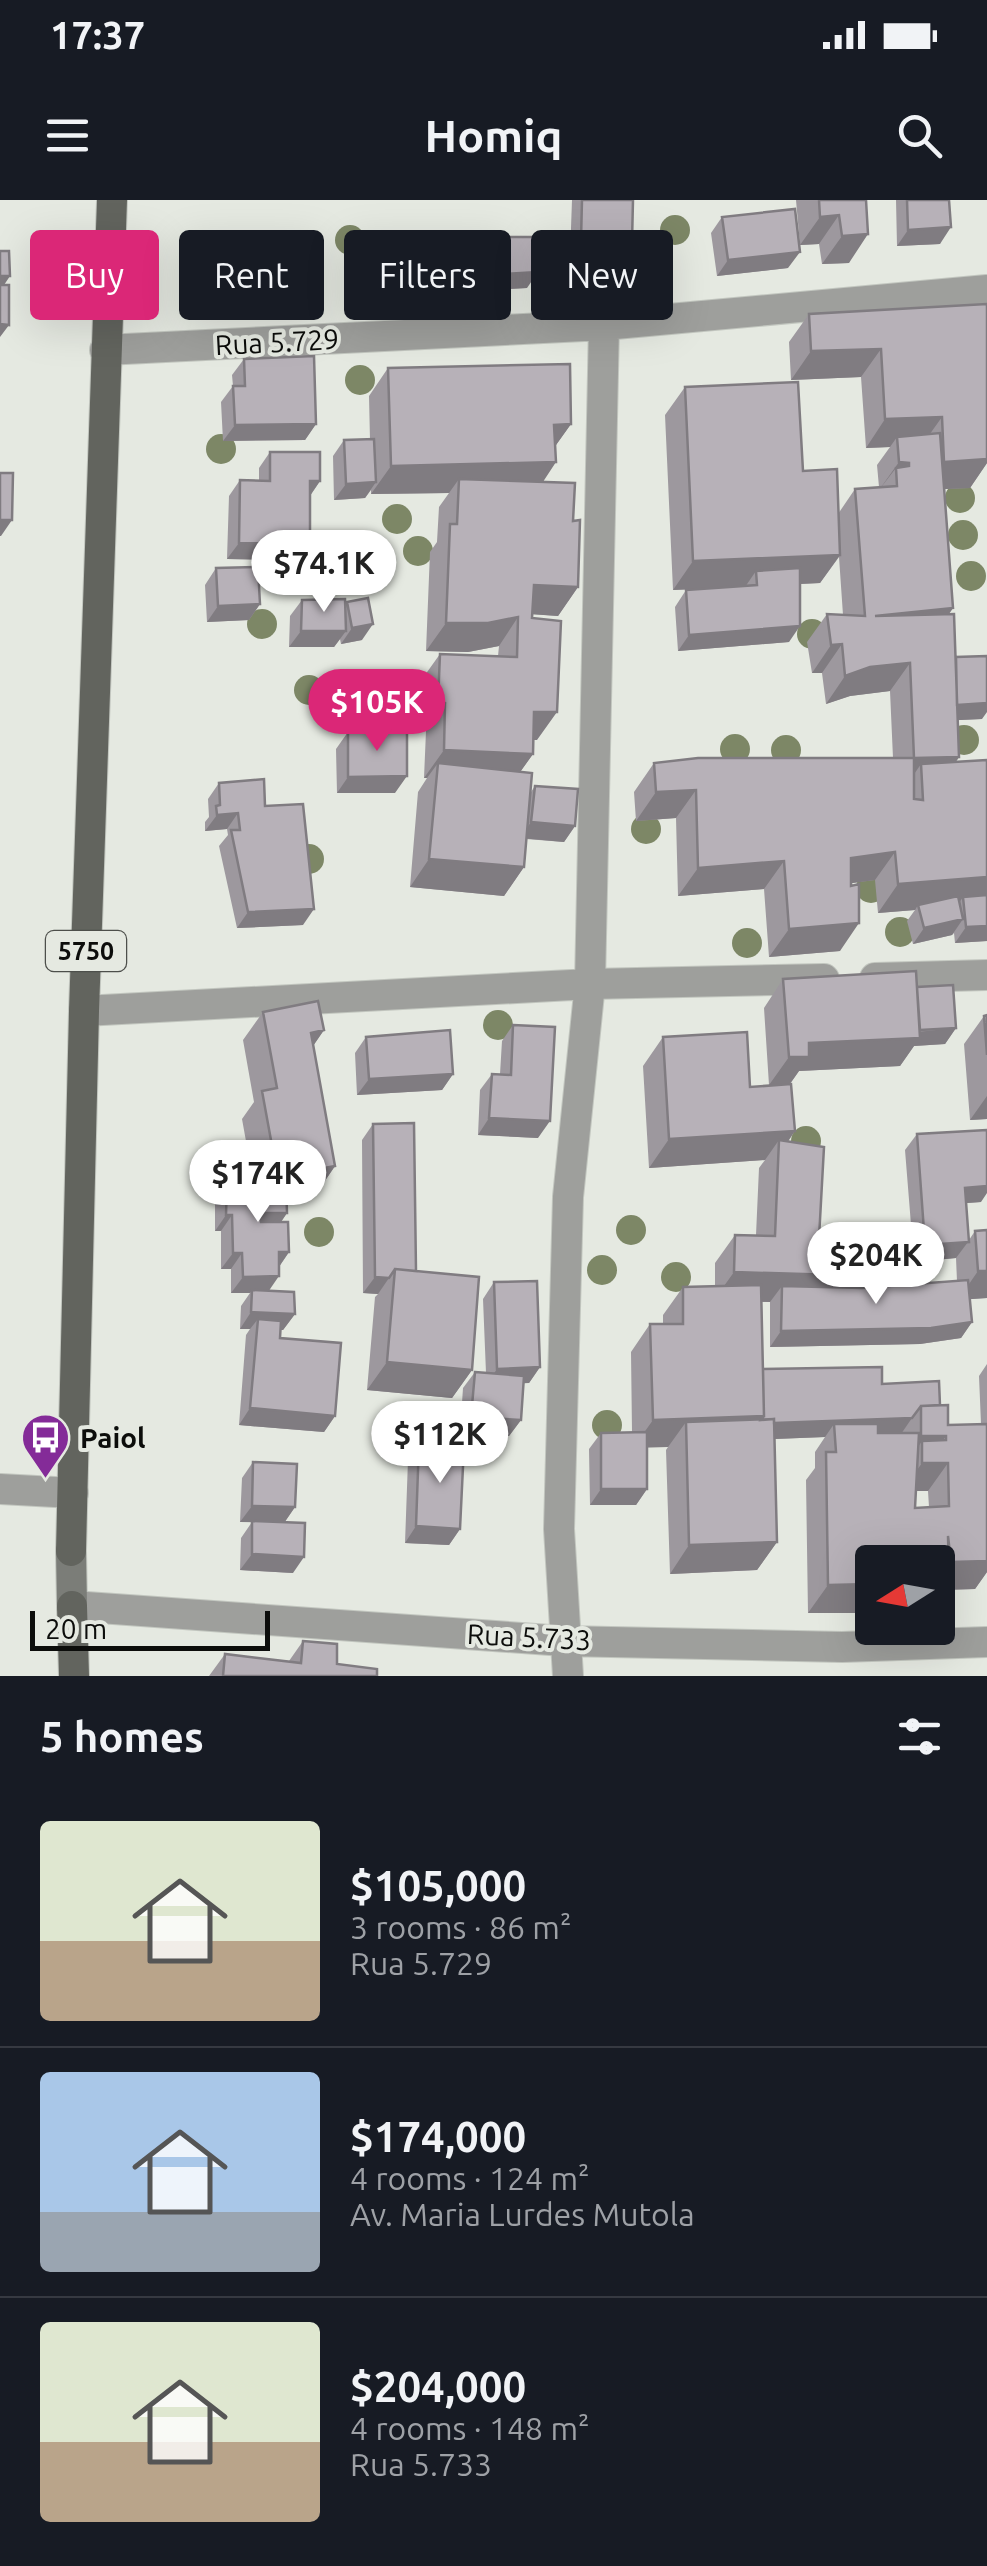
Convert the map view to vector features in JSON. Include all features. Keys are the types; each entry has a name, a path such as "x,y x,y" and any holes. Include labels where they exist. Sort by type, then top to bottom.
{"main road":[{"name":"5750","path":"74,1676 70,1551 112,200"}],"street":[{"name":"Rua 5.729","path":"105,350 604,325 987,290"},
{"path":"568,1676 559,1529 568,1197 590,984 604,325"},
{"path":"84,1010 590,984 987,975"},
{"path":"0,1489 73,1493"},
{"name":"Rua 5.733","path":"72,1606 564,1641 842,1647 987,1642"}],"building":[{"path":"582,200 633,200 632,230 581,230"},
{"path":"819,200 866,200 868,234 842,236 839,215 820,217"},
{"path":"907,200 949,200 951,227 908,230"},
{"path":"795,209 800,252 728,260 722,217"},
{"path":"511,237 531,237 531,272 511,274"},
{"path":"0,251 9,251 10,276 0,276"},
{"path":"0,285 9,285 9,325 0,324"},
{"path":"987,304 987,459 944,462 942,417 885,419 881,349 811,351 809,314"},
{"path":"314,356 316,424 235,425 233,386 245,386 244,359"},
{"path":"570,364 571,424 554,425 556,462 391,466 388,368"},
{"path":"798,382 803,471 837,469 840,555 693,561 685,387"},
{"path":"940,433 953,608 875,616 954,614 959,757 914,758 910,663 870,667 845,676 842,644 831,645 827,614 865,616 855,489 897,486 896,468 909,463 899,462 897,437"},
{"path":"374,439 376,482 346,484 344,440"},
{"path":"270,452 320,452 320,481 310,481 310,544 239,543 240,480 270,481"},
{"path":"0,473 13,473 12,520 0,520"},
{"path":"459,479 575,483 573,521 580,520 578,587 534,585 532,618 561,621 557,712 534,712 533,754 444,750 445,703 438,702 440,654 517,657 518,617 488,623 446,623 450,524 457,524"},
{"path":"258,567 260,604 218,606 216,568"},
{"path":"800,568 800,626 689,635 686,590 757,585 756,571"},
{"path":"368,598 373,624 352,628 347,602"},
{"path":"345,599 346,631 301,631 302,600"},
{"path":"987,656 987,703 957,705 956,657"},
{"path":"348,732 407,732 407,776 348,777"},
{"path":"698,758 914,758 914,799 923,800 921,764 987,760 987,877 898,884 895,852 851,858 851,886 859,884 859,923 789,929 784,861 698,868 696,790 656,792 654,763"},
{"path":"438,763 532,773 524,867 429,859"},
{"path":"264,779 265,806 303,804 314,909 248,912 231,830 240,830 238,813 217,815 216,806 220,805 219,783"},
{"path":"535,786 578,789 575,826 531,822"},
{"path":"987,895 987,926 966,927 963,897"},
{"path":"958,896 963,919 924,928 918,905"},
{"path":"916,971 920,1038 809,1043 809,1057 789,1057 783,979"},
{"path":"953,985 956,1028 920,1030 917,987"},
{"path":"318,1001 324,1030 311,1033 335,1166 303,1172 301,1157 275,1162 262,1091 277,1088 263,1012"},
{"path":"513,1025 555,1027 550,1121 489,1118 492,1074 511,1075"},
{"path":"450,1030 453,1074 369,1079 366,1037"},
{"path":"747,1032 750,1087 791,1084 795,1131 669,1139 663,1037"},
{"path":"414,1123 416,1271 395,1269 389,1278 375,1277 373,1124"},
{"path":"987,1130 987,1186 965,1188 969,1242 925,1245 917,1134"},
{"path":"779,1140 824,1147 819,1238 872,1239 871,1276 734,1272 735,1235 775,1236"},
{"path":"286,1180 287,1213 260,1213 261,1222 288,1222 289,1252 279,1252 279,1276 243,1277 242,1253 233,1253 232,1215 226,1215 227,1181"},
{"path":"987,1230 987,1271 978,1271 975,1231"},
{"path":"395,1269 479,1277 472,1370 387,1362"},
{"path":"968,1280 972,1322 931,1328 781,1331 782,1286 862,1288"},
{"path":"537,1281 540,1367 497,1369 494,1282"},
{"path":"761,1285 764,1416 653,1420 650,1324 683,1324 683,1287"},
{"path":"252,1290 294,1292 295,1314 251,1312"},
{"path":"258,1319 281,1321 280,1338 341,1343 335,1416 250,1408"},
{"path":"882,1367 882,1384 939,1381 940,1405 921,1406 912,1418 774,1423 774,1419 761,1420 763,1369"},
{"path":"475,1372 524,1376 521,1420 471,1417"},
{"path":"948,1405 948,1425 987,1424 987,1561 955,1562 955,1545 949,1545 948,1536 948,1545 855,1545 855,1584 828,1585 826,1452 836,1452 834,1424 878,1424 878,1433 919,1433 915,1508 949,1506 948,1463 922,1463 922,1441 946,1440 946,1436 921,1436 921,1406"},
{"path":"774,1419 777,1542 689,1545 686,1422"},
{"path":"647,1432 647,1489 601,1489 601,1433"},
{"path":"419,1443 464,1446 460,1529 416,1526"},
{"path":"253,1462 297,1464 295,1507 252,1506"},
{"path":"252,1521 305,1523 304,1557 252,1554"},
{"path":"303,1641 337,1644 337,1664 377,1669 377,1676 223,1676 225,1654 301,1663"}],"place":[{"name":"Paiol","path":"45,1480"}]}
